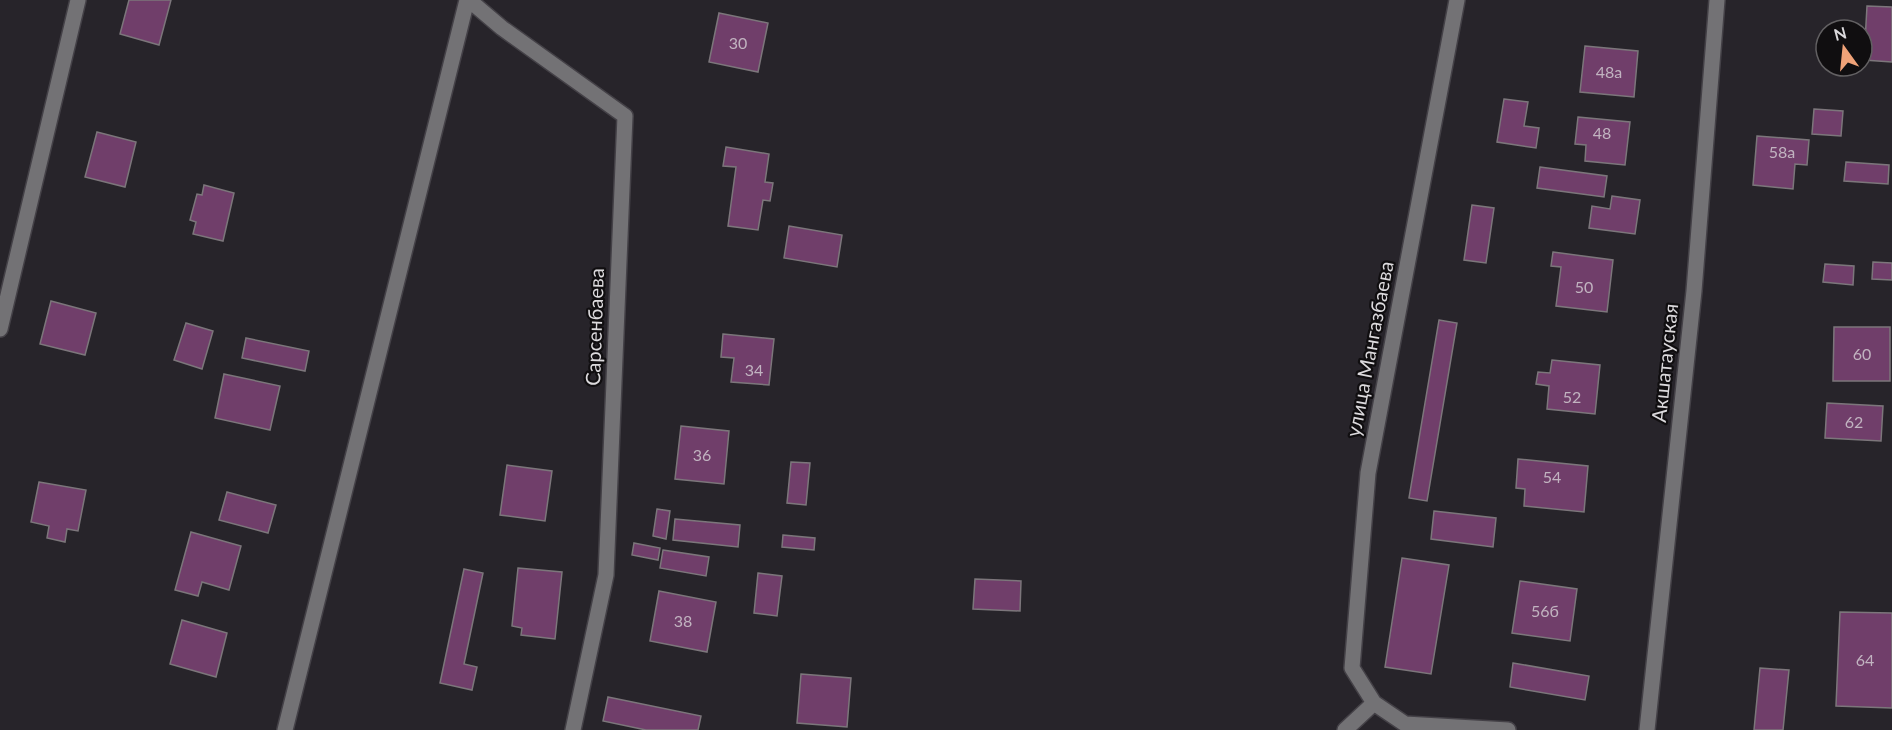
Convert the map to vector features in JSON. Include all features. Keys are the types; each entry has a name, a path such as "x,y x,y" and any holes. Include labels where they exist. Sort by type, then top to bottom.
{"street":[{"path":"0,328 78,0"},
{"name":"Сарсенбаева","path":"285,730 468,0 502,28 625,116 606,575 573,730"},
{"name":"улица Мангазбаева","path":"1374,704 1352,668 1368,473 1457,0"},
{"name":"Акшатауская","path":"1647,730 1694,291 1717,0"},
{"path":"1345,730 1374,704 1405,724 1508,730"}],"building":[{"path":"129,0 171,0 159,45 120,34"},
{"path":"1867,6 1892,7 1892,62 1874,61 1874,18 1866,18"},
{"path":"719,13 768,23 758,72 709,62"},
{"path":"1585,46 1638,51 1634,97 1580,92"},
{"path":"1504,99 1528,102 1524,126 1539,128 1536,148 1497,142"},
{"path":"1814,109 1843,111 1841,136 1812,134"},
{"path":"1578,117 1630,122 1625,165 1585,161 1586,145 1575,144"},
{"path":"97,132 136,142 125,187 85,177"},
{"path":"1757,136 1809,140 1807,165 1795,164 1793,189 1753,185"},
{"path":"726,147 769,154 765,182 773,183 770,201 763,200 758,230 728,226 736,167 723,166"},
{"path":"1846,162 1889,165 1888,184 1844,181"},
{"path":"1540,167 1607,176 1604,197 1537,188"},
{"path":"204,185 234,193 223,241 193,234 196,222 190,220 197,194 202,195"},
{"path":"1612,196 1640,200 1635,234 1589,228 1592,206 1610,209"},
{"path":"1472,205 1494,208 1486,263 1464,260"},
{"path":"789,226 842,235 837,267 784,258"},
{"path":"1553,252 1613,260 1607,312 1556,306 1561,267 1551,266"},
{"path":"1873,262 1892,263 1892,280 1872,279"},
{"path":"1825,264 1854,266 1853,285 1823,282"},
{"path":"51,301 96,313 85,355 40,344"},
{"path":"1439,320 1457,323 1427,501 1409,498"},
{"path":"186,323 213,331 202,369 174,360"},
{"path":"1834,327 1890,327 1890,381 1833,381"},
{"path":"723,334 774,339 769,385 731,382 734,358 721,357"},
{"path":"246,338 309,351 305,371 242,358"},
{"path":"1552,360 1600,365 1595,414 1547,409 1549,386 1536,384 1538,372 1550,373"},
{"path":"224,374 280,386 270,430 215,418"},
{"path":"1827,403 1883,406 1881,441 1825,438"},
{"path":"681,426 729,431 724,484 675,479"},
{"path":"1518,459 1588,466 1584,512 1524,506 1525,489 1516,488"},
{"path":"791,462 810,463 806,505 787,503"},
{"path":"507,465 552,471 545,521 500,515"},
{"path":"39,482 86,490 78,531 67,529 65,542 47,538 49,526 31,522"},
{"path":"227,492 276,505 268,533 219,520"},
{"path":"657,509 670,511 666,539 653,536"},
{"path":"1434,511 1496,518 1493,547 1431,539"},
{"path":"675,519 740,525 738,547 673,540"},
{"path":"191,532 241,546 229,590 202,582 198,596 175,590"},
{"path":"783,535 815,538 814,550 782,547"},
{"path":"634,543 660,548 658,560 632,555"},
{"path":"663,550 709,557 706,576 660,568"},
{"path":"1402,558 1449,565 1431,674 1385,667"},
{"path":"518,568 562,572 555,639 521,635 522,628 512,626"},
{"path":"464,569 483,573 464,664 477,667 472,690 440,683"},
{"path":"758,573 782,576 777,616 754,613"},
{"path":"975,579 1021,581 1020,611 973,609"},
{"path":"1520,581 1577,589 1570,641 1512,633"},
{"path":"659,591 716,602 707,652 650,641"},
{"path":"1840,612 1892,613 1892,708 1836,706"},
{"path":"182,620 227,633 216,677 170,664"},
{"path":"1513,663 1589,676 1585,700 1510,687"},
{"path":"1760,668 1789,670 1783,730 1754,730"},
{"path":"801,674 851,678 847,727 797,723"},
{"path":"608,697 701,716 698,730 646,730 603,721"}]}
